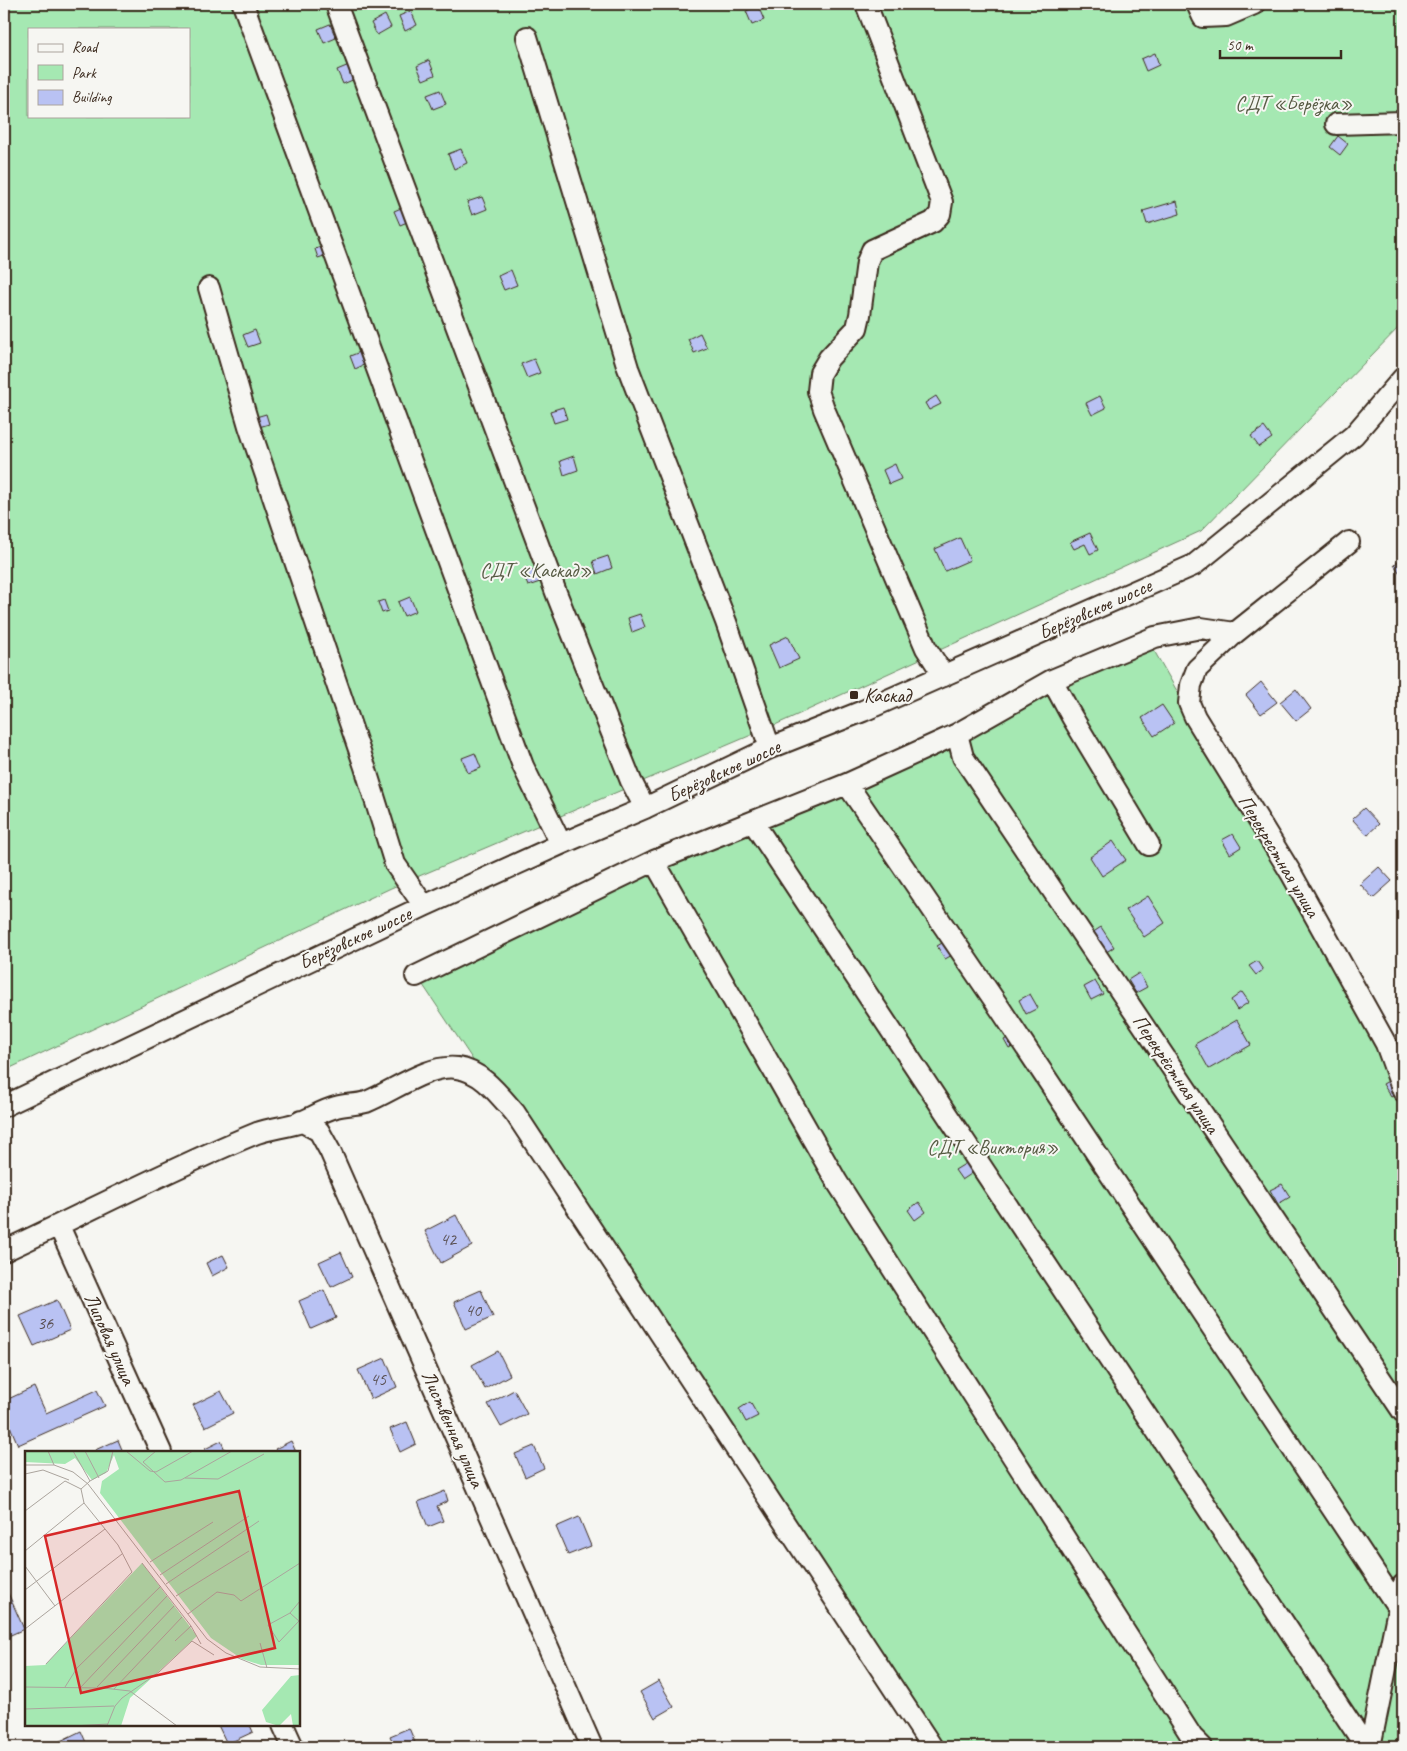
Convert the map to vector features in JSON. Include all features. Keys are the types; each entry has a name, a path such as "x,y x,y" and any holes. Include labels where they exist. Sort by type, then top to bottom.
{"street":[{"path":"242,4 523,766 561,844"},
{"path":"336,4 557,595 631,781 645,808"},
{"path":"866,4 942,202 940,214 933,222 872,250 867,262 857,328 830,358 820,373 818,391 926,648 944,676"},
{"path":"1198,4 1203,17 1226,16 1254,4"},
{"path":"527,37 628,368 726,622 770,748"},
{"path":"1336,124 1403,122"},
{"path":"208,288 249,426 365,767 395,864 424,906"},
{"name":"Берёзовское шоссе","path":"4,1106 424,906 645,808 770,748 863,711 1194,565 1354,435 1403,378"},
{"name":"Перекрестная улица","path":"1349,542 1235,633 1197,669 1191,685 1189,703 1195,717 1301,890 1386,1044 1403,1091"},
{"path":"416,976 654,861 847,784 958,734 1052,680 1155,637 1201,628 1235,633"},
{"path":"1052,680 1148,845"},
{"name":"Перекрёстная улица","path":"958,734 963,757 1403,1412"},
{"path":"847,784 1006,1018 1399,1609"},
{"path":"756,825 1368,1747"},
{"path":"654,861 837,1182 1192,1737 1202,1747"},
{"path":"4,1251 129,1191 260,1132 302,1122 336,1106 362,1103 418,1076 439,1069 456,1068 474,1073 495,1090 515,1113 932,1747"},
{"name":"Лиственная улица","path":"302,1122 319,1131 330,1151 592,1747"},
{"name":"Липовая улица","path":"59,1226 160,1451"},
{"path":"1368,1747 1403,1585"},
{"path":"283,1726 293,1747"}],"green space":[{"path":"4,4 1403,4 1403,323 1201,531 775,725 391,888 4,1071"},
{"name":"СДТ «Виктория»","path":"1152,647 1403,1089 1403,1747 930,1747 417,976"}],"building":[{"path":"758,6 764,20 752,25 746,11"},
{"path":"411,11 417,25 405,31 399,16"},
{"path":"385,15 391,27 377,35 371,23"},
{"path":"330,24 336,38 324,43 318,29"},
{"path":"1155,53 1159,65 1146,71 1141,59"},
{"path":"429,60 435,75 423,80 417,66"},
{"path":"349,65 355,79 343,84 337,70"},
{"path":"440,90 446,104 433,109 427,95"},
{"path":"1338,136 1348,144 1340,155 1330,147"},
{"path":"461,149 467,163 454,169 448,154"},
{"path":"482,197 487,209 472,215 467,202"},
{"path":"1177,201 1180,214 1147,224 1143,211"},
{"path":"406,206 412,220 400,225 394,211"},
{"path":"324,246 327,255 318,258 315,249"},
{"path":"511,270 517,285 504,290 498,276"},
{"path":"255,330 260,343 248,347 243,335"},
{"path":"700,333 707,348 694,353 688,339"},
{"path":"365,350 370,362 355,369 350,356"},
{"path":"534,359 540,373 527,378 521,364"},
{"path":"936,396 941,404 929,410 925,403"},
{"path":"1100,396 1106,408 1092,415 1086,403"},
{"path":"563,407 567,419 554,423 550,411"},
{"path":"266,414 269,424 259,427 256,417"},
{"path":"1264,427 1272,438 1259,447 1251,436"},
{"path":"574,456 578,470 564,475 560,461"},
{"path":"895,464 901,479 889,484 883,470"},
{"path":"1090,533 1098,550 1090,554 1085,544 1074,549 1070,542"},
{"path":"960,538 970,560 945,571 935,549"},
{"path":"608,556 612,568 597,574 593,561"},
{"path":"1403,557 1403,577 1394,565"},
{"path":"538,568 543,581 528,586 523,574"},
{"path":"410,597 416,611 404,616 398,602"},
{"path":"384,600 388,611 382,613 378,602"},
{"path":"640,614 645,627 632,632 628,618"},
{"path":"788,636 799,659 779,668 769,645"},
{"path":"1261,682 1277,702 1261,714 1246,695"},
{"path":"1296,689 1311,709 1296,721 1280,702"},
{"path":"1162,705 1174,723 1154,736 1142,718"},
{"path":"475,753 481,768 468,773 462,758"},
{"path":"1364,808 1379,824 1367,835 1352,819"},
{"path":"1233,834 1241,847 1230,854 1222,840"},
{"path":"1113,841 1126,860 1102,876 1090,857"},
{"path":"1379,867 1392,881 1373,898 1360,884"},
{"path":"1148,896 1165,923 1144,937 1126,910"},
{"path":"1101,927 1114,947 1099,957 1086,937"},
{"path":"949,939 956,953 945,959 937,946"},
{"path":"1257,961 1263,970 1256,975 1249,966"},
{"path":"1139,973 1147,987 1136,993 1128,980"},
{"path":"1095,981 1103,994 1091,1000 1084,987"},
{"path":"1242,992 1249,1002 1237,1010 1231,1000"},
{"path":"1030,994 1038,1008 1026,1014 1019,1000"},
{"path":"1237,1020 1251,1045 1209,1069 1195,1044"},
{"path":"1011,1036 1016,1045 1009,1049 1004,1040"},
{"path":"1394,1078 1402,1091 1391,1097 1383,1084"},
{"path":"968,1162 974,1172 962,1180 955,1170"},
{"path":"1282,1184 1290,1197 1278,1204 1270,1190"},
{"path":"919,1202 926,1212 915,1220 908,1210"},
{"path":"456,1215 472,1246 441,1263 425,1231"},
{"path":"341,1252 352,1277 331,1287 319,1262"},
{"path":"223,1255 229,1267 212,1276 206,1263"},
{"path":"324,1290 336,1318 311,1329 299,1301"},
{"path":"481,1290 493,1317 466,1329 454,1302"},
{"path":"57,1300 70,1330 34,1346 20,1316"},
{"path":"498,1351 510,1375 485,1389 472,1365"},
{"path":"385,1358 397,1387 371,1399 358,1370"},
{"path":"34,1387 46,1413 97,1390 105,1406 18,1445 4,1412 4,1401"},
{"path":"514,1390 527,1414 501,1427 488,1404"},
{"path":"221,1391 233,1413 205,1427 193,1405"},
{"path":"750,1402 758,1416 746,1422 739,1409"},
{"path":"407,1422 416,1444 400,1452 390,1429"},
{"path":"118,1440 123,1451 96,1451"},
{"path":"221,1441 226,1451 206,1451 205,1449"},
{"path":"291,1441 296,1451 276,1451 275,1449"},
{"path":"534,1446 544,1468 525,1477 515,1454"},
{"path":"445,1491 448,1501 437,1506 443,1521 428,1527 418,1502"},
{"path":"579,1517 591,1546 568,1555 556,1527"},
{"path":"8,1593 24,1629 4,1638 4,1595"},
{"path":"659,1681 674,1707 655,1718 640,1692"},
{"path":"218,1726 250,1726 253,1732 227,1744"},
{"path":"409,1728 417,1747 395,1747 390,1736"},
{"path":"81,1731 88,1747 53,1747 52,1745"}],"place":[{"name":"Каскад","path":"854,695"}],"park label":[{"name":"СДТ «Берёзка»","path":"1294,103"},
{"name":"СДТ «Каскад»","path":"536,570"}]}
